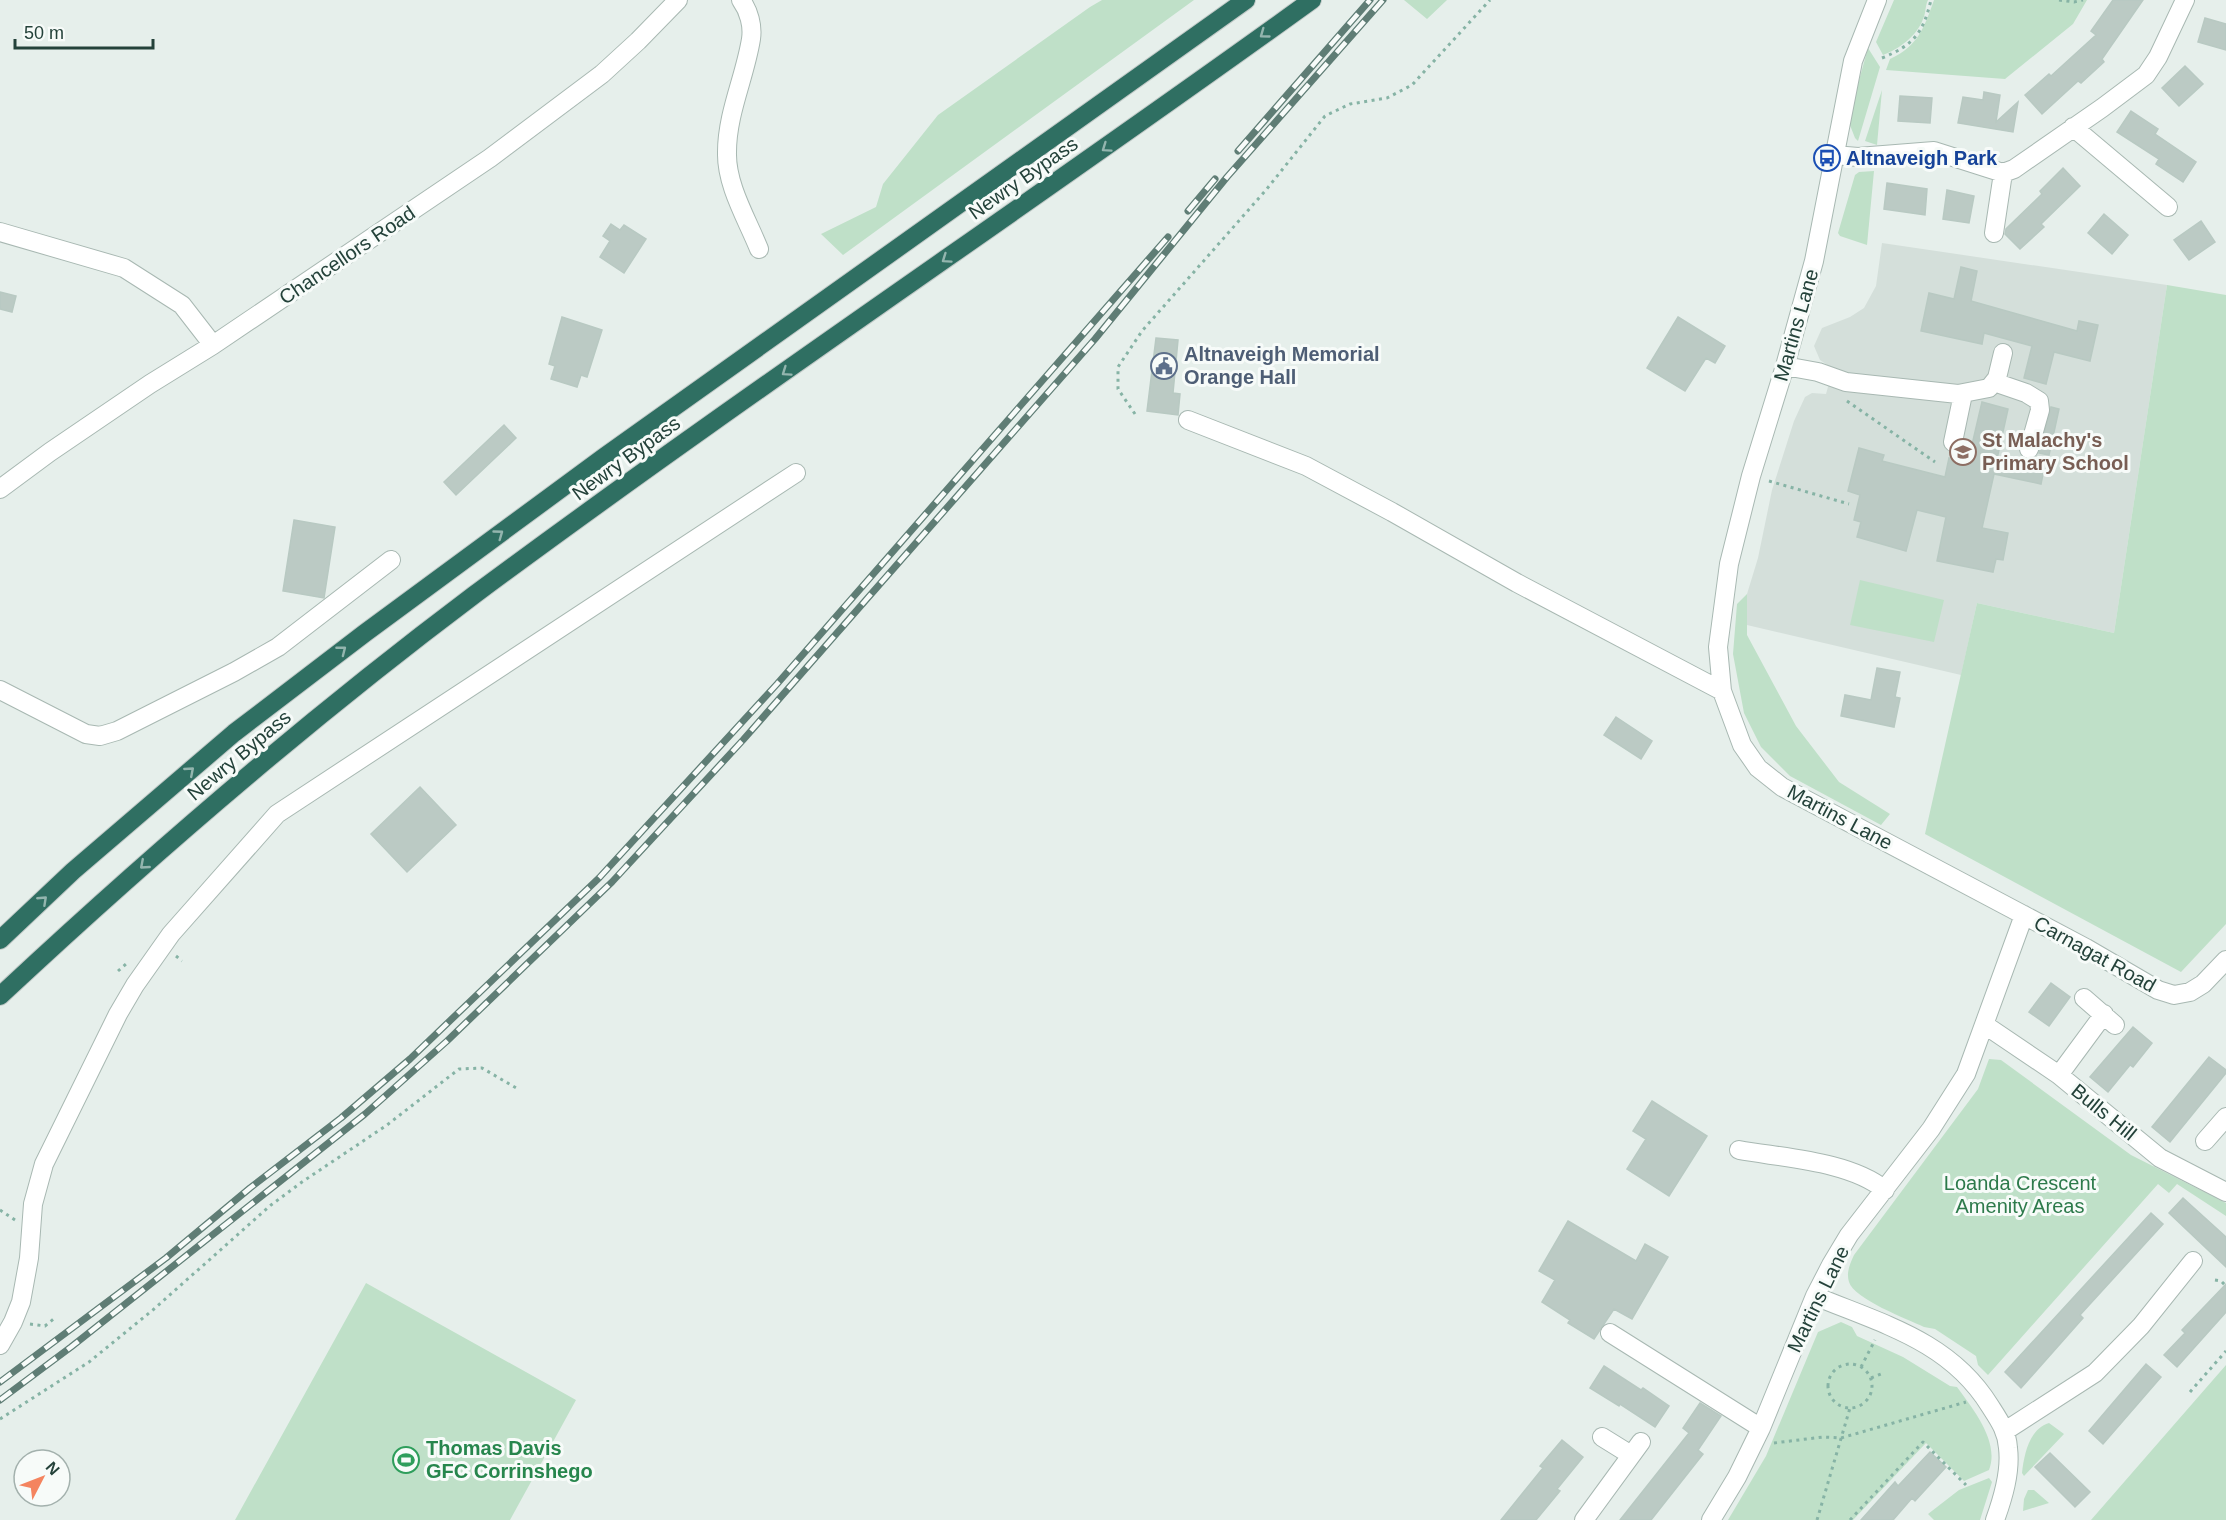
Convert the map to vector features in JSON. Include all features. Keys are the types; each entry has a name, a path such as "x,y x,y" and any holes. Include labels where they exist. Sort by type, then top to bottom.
{"highway":[{"name":"Newry Bypass","path":"0,939 73,871 234,733 365,633 604,458 1246,0"},
{"name":"Newry Bypass","path":"0,996 188,826 352,690 474,596 655,465 1140,124 1312,0"}],"street":[{"name":"Chancellors Road","path":"0,489 141,390 213,345 550,115 602,74 678,0"},
{"path":"741,0 751,22 752,38 729,124 726,154 730,178 759,249"},
{"name":"Martins Lane","path":"1711,1520 1737,1478 1761,1428 1815,1296 1850,1235 1931,1129 1966,1074 2024,915 1782,787 1758,768 1742,744 1722,691 1718,647 1729,564 1814,261 1853,61 1877,0"},
{"path":"1834,154 1858,157 1934,151 2003,173 2013,169 2146,75 2158,57 2185,0"},
{"path":"2073,127 2168,207"},
{"path":"1994,233 2003,173"},
{"path":"0,232 124,268 182,304 213,345"},
{"path":"1785,366 1818,372 1846,382 1963,394 1989,388 1997,378 2002,353"},
{"path":"1994,382 2026,393 2039,401 2040,410 2029,449"},
{"path":"1953,442 1963,394"},
{"path":"1188,420 1306,466 1392,512 1517,584 1722,691"},
{"path":"0,1345 21,1302 26,1280 37,1182 53,1144 118,1014 171,934 271,820 796,473"},
{"path":"0,690 86,734 100,736 109,734 234,672 278,647 391,560"},
{"name":"Carnagat Road","path":"2024,915 2158,990 2174,995 2190,992 2203,984 2226,960"},
{"path":"2059,1075 2110,1019 2084,998"},
{"name":"Bulls Hill","path":"1985,1025 2059,1075 2160,1158 2226,1192"},
{"path":"2205,1141 2223,1125"},
{"path":"1739,1150 1818,1163 1856,1173 1885,1190"},
{"path":"2006,1431 2095,1373 2141,1326 2193,1261"},
{"path":"1815,1296 1918,1339 1953,1362 1978,1388 2006,1431 2009,1450 2006,1482 1995,1520"},
{"path":"1610,1333 1761,1428"},
{"path":"1584,1520 1636,1448 1602,1437"}],"path":[{"path":"1135,414 1118,389 1118,367 1142,332 1266,190 1326,116 1350,104 1387,98 1412,85 1490,0"},
{"path":"1882,58 1910,44 1925,23 1931,0"},
{"path":"2059,0 2074,2 2083,0"},
{"path":"1840,396 1935,462"},
{"path":"1769,481 1849,504"},
{"path":"0,1419 89,1362 154,1309 271,1205 387,1125 459,1069 482,1068 518,1089"},
{"path":"2215,1280 2221,1281 2226,1286"},
{"path":"13,1322 45,1326 56,1317"},
{"path":"1861,1367 1875,1340"},
{"path":"2190,1392 2226,1351"},
{"path":"1854,1364 1861,1367 1871,1378 1871,1393 1868,1399 1850,1408 1835,1402 1829,1390 1831,1376 1840,1366 1854,1364"},
{"path":"1871,1378 1881,1374"},
{"path":"1752,1447 1823,1437 1841,1438 1972,1400"},
{"path":"1817,1520 1850,1408"},
{"path":"1850,1520 1923,1442 1966,1485"}],"shaded area":[{"name":"St Malachy's Primary School","path":"1882,243 2167,285 2114,633 1977,603 1961,675 1747,625 1747,594 1758,558 1772,490 1794,421 1805,397 1812,393 1826,394 1833,369 1820,360 1814,346 1822,328 1850,317 1864,308 1876,286"}],"green space":[{"path":"1102,0 1194,0 843,255 821,234 876,207 883,184 938,115"},
{"path":"1404,0 1447,0 1427,19"},
{"path":"1894,0 1928,0 1924,17 1912,36 1883,55 1876,42"},
{"path":"1934,0 2087,0 2073,24 2005,79 1886,70 1890,59 1900,54 1919,35"},
{"path":"1868,48 1880,67 1858,141 1848,120"},
{"path":"1882,90 1877,145 1865,141"},
{"path":"1874,171 1867,245 1840,236 1838,233 1855,175 1859,172"},
{"path":"2167,285 2226,295 2226,924 2181,972 1925,834 1977,603 2114,633"},
{"path":"1860,580 1944,600 1934,642 1850,625"},
{"path":"1747,594 1747,635 1796,726 1839,782 1890,814 1881,825 1790,776 1761,747 1744,713 1733,654 1737,604"},
{"name":"Loanda Crescent Amenity Areas","path":"1989,1059 2001,1060 2131,1155 2226,1203 2226,1216 2177,1184 2169,1193 2158,1184 1988,1375 1978,1365 1976,1356 1935,1329 1924,1327 1894,1314 1860,1295 1849,1282 1848,1275 1854,1255 1978,1089"},
{"name":"Thomas Davis GFC Corrinshego","path":"366,1283 576,1400 510,1520 235,1520"},
{"path":"1841,1322 1852,1327 1857,1336 1903,1357 1950,1386 1957,1387 1988,1437 1991,1448 1989,1470 1964,1481 1926,1443 1853,1520 1728,1520 1766,1456 1818,1332"},
{"path":"2226,1365 2226,1520 2091,1520"},
{"path":"2049,1423 2064,1434 2024,1476 2022,1473 2026,1451 2032,1437 2042,1426"},
{"path":"1989,1478 1992,1482 1980,1520 1934,1520 1928,1514 1959,1490"},
{"path":"2028,1490 2034,1490 2049,1503 2023,1511 2024,1499"}],"building":[{"path":"2113,0 2143,0 2102,59 2104,62 2081,83 2078,81 2042,114 2025,95 2049,74 2051,76 2096,35 2091,31"},
{"path":"2205,18 2226,24 2226,50 2198,42"},
{"path":"2185,66 2203,84 2179,106 2162,88"},
{"path":"1984,92 2000,95 1996,122 2018,102 2013,132 1958,123 1963,97 1983,100"},
{"path":"1900,96 1932,98 1930,123 1898,121"},
{"path":"2131,111 2158,129 2155,134 2196,162 2183,182 2156,164 2159,159 2117,132"},
{"path":"2063,168 2080,186 2041,224 2044,227 2020,249 2005,234 2006,229 2042,194 2040,191"},
{"path":"1887,183 1927,189 1925,215 1884,209"},
{"path":"1947,190 1974,196 1969,223 1943,219"},
{"path":"2104,214 2128,235 2112,254 2088,233"},
{"path":"2201,221 2215,242 2189,260 2174,240"},
{"path":"611,224 620,230 624,225 646,239 624,273 600,257 610,241 603,236"},
{"path":"1961,267 1977,271 1971,301 2077,331 2079,321 2098,325 2090,361 2054,352 2046,384 2024,378 2032,346 1984,333 1982,344 1921,331 1929,293 1954,299"},
{"path":"0,292 16,296 12,312 0,309"},
{"path":"562,317 602,330 587,377 581,375 577,387 551,379 555,366 549,364"},
{"path":"1678,317 1725,346 1715,363 1706,358 1685,391 1647,368"},
{"name":"Altnaveigh Memorial Orange Hall","path":"1156,338 1178,340 1173,393 1180,394 1178,415 1147,411"},
{"path":"1982,402 2008,409 1997,459 2044,469 2041,484 1994,474 1982,528 2008,533 2003,560 1996,559 1993,572 1937,561 1946,517 1917,510 1906,551 1857,537 1861,522 1854,520 1860,495 1848,491 1859,448 1884,455 1882,461 1945,477 1949,458 1968,462"},
{"path":"2051,407 2059,409 2049,455 2039,453"},
{"path":"504,425 516,438 456,495 444,482"},
{"path":"294,520 335,527 324,598 283,591"},
{"path":"1877,668 1900,672 1895,697 1900,698 1894,727 1841,716 1845,695 1871,700"},
{"path":"1616,717 1652,741 1641,759 1604,735"},
{"path":"420,787 456,825 407,872 371,834"},
{"path":"2051,983 2070,997 2049,1026 2029,1012"},
{"path":"2133,1027 2152,1043 2133,1067 2130,1065 2108,1092 2090,1077"},
{"path":"2209,1057 2226,1070 2226,1073 2170,1142 2152,1127"},
{"path":"1652,1101 1707,1136 1669,1196 1627,1169 1646,1139 1633,1131"},
{"path":"2183,1198 2226,1237 2226,1267 2169,1213"},
{"path":"2151,1213 2163,1224 2080,1315 2083,1318 2021,1388 2005,1372"},
{"path":"1568,1221 1636,1261 1645,1244 1668,1257 1632,1319 1614,1309 1594,1339 1568,1323 1570,1320 1542,1302 1555,1280 1539,1271"},
{"path":"2226,1284 2226,1312 2177,1367 2164,1355 2185,1333 2182,1330"},
{"path":"2146,1364 2161,1377 2103,1444 2089,1431"},
{"path":"1604,1366 1669,1406 1655,1427 1590,1388"},
{"path":"1700,1403 1721,1416 1698,1450 1703,1454 1651,1520 1620,1520 1689,1433 1683,1428"},
{"path":"1562,1440 1583,1457 1557,1489 1560,1491 1536,1520 1501,1520 1543,1468 1540,1466"},
{"path":"1930,1452 1946,1467 1915,1501 1912,1498 1893,1520 1861,1520 1895,1482 1898,1486"},
{"path":"2050,1453 2090,1492 2075,1507 2035,1467"}],"railway":[{"path":"1238,151 1370,0"},
{"path":"0,1400 71,1347 365,1114 447,1041 612,882 743,740 1095,339 1227,177 1383,0"},
{"path":"1188,211 1215,179"},
{"path":"0,1382 166,1258 250,1188 341,1118 410,1059 599,878 777,684 1168,237"}],"place":[{"name":"Altnaveigh Park","path":"1827,158"},
{"name":"Altnaveigh Memorial Orange Hall","path":"1164,366"},
{"name":"St Malachy's Primary School","path":"1963,452"},
{"name":"Thomas Davis GFC Corrinshego","path":"406,1460"}]}
